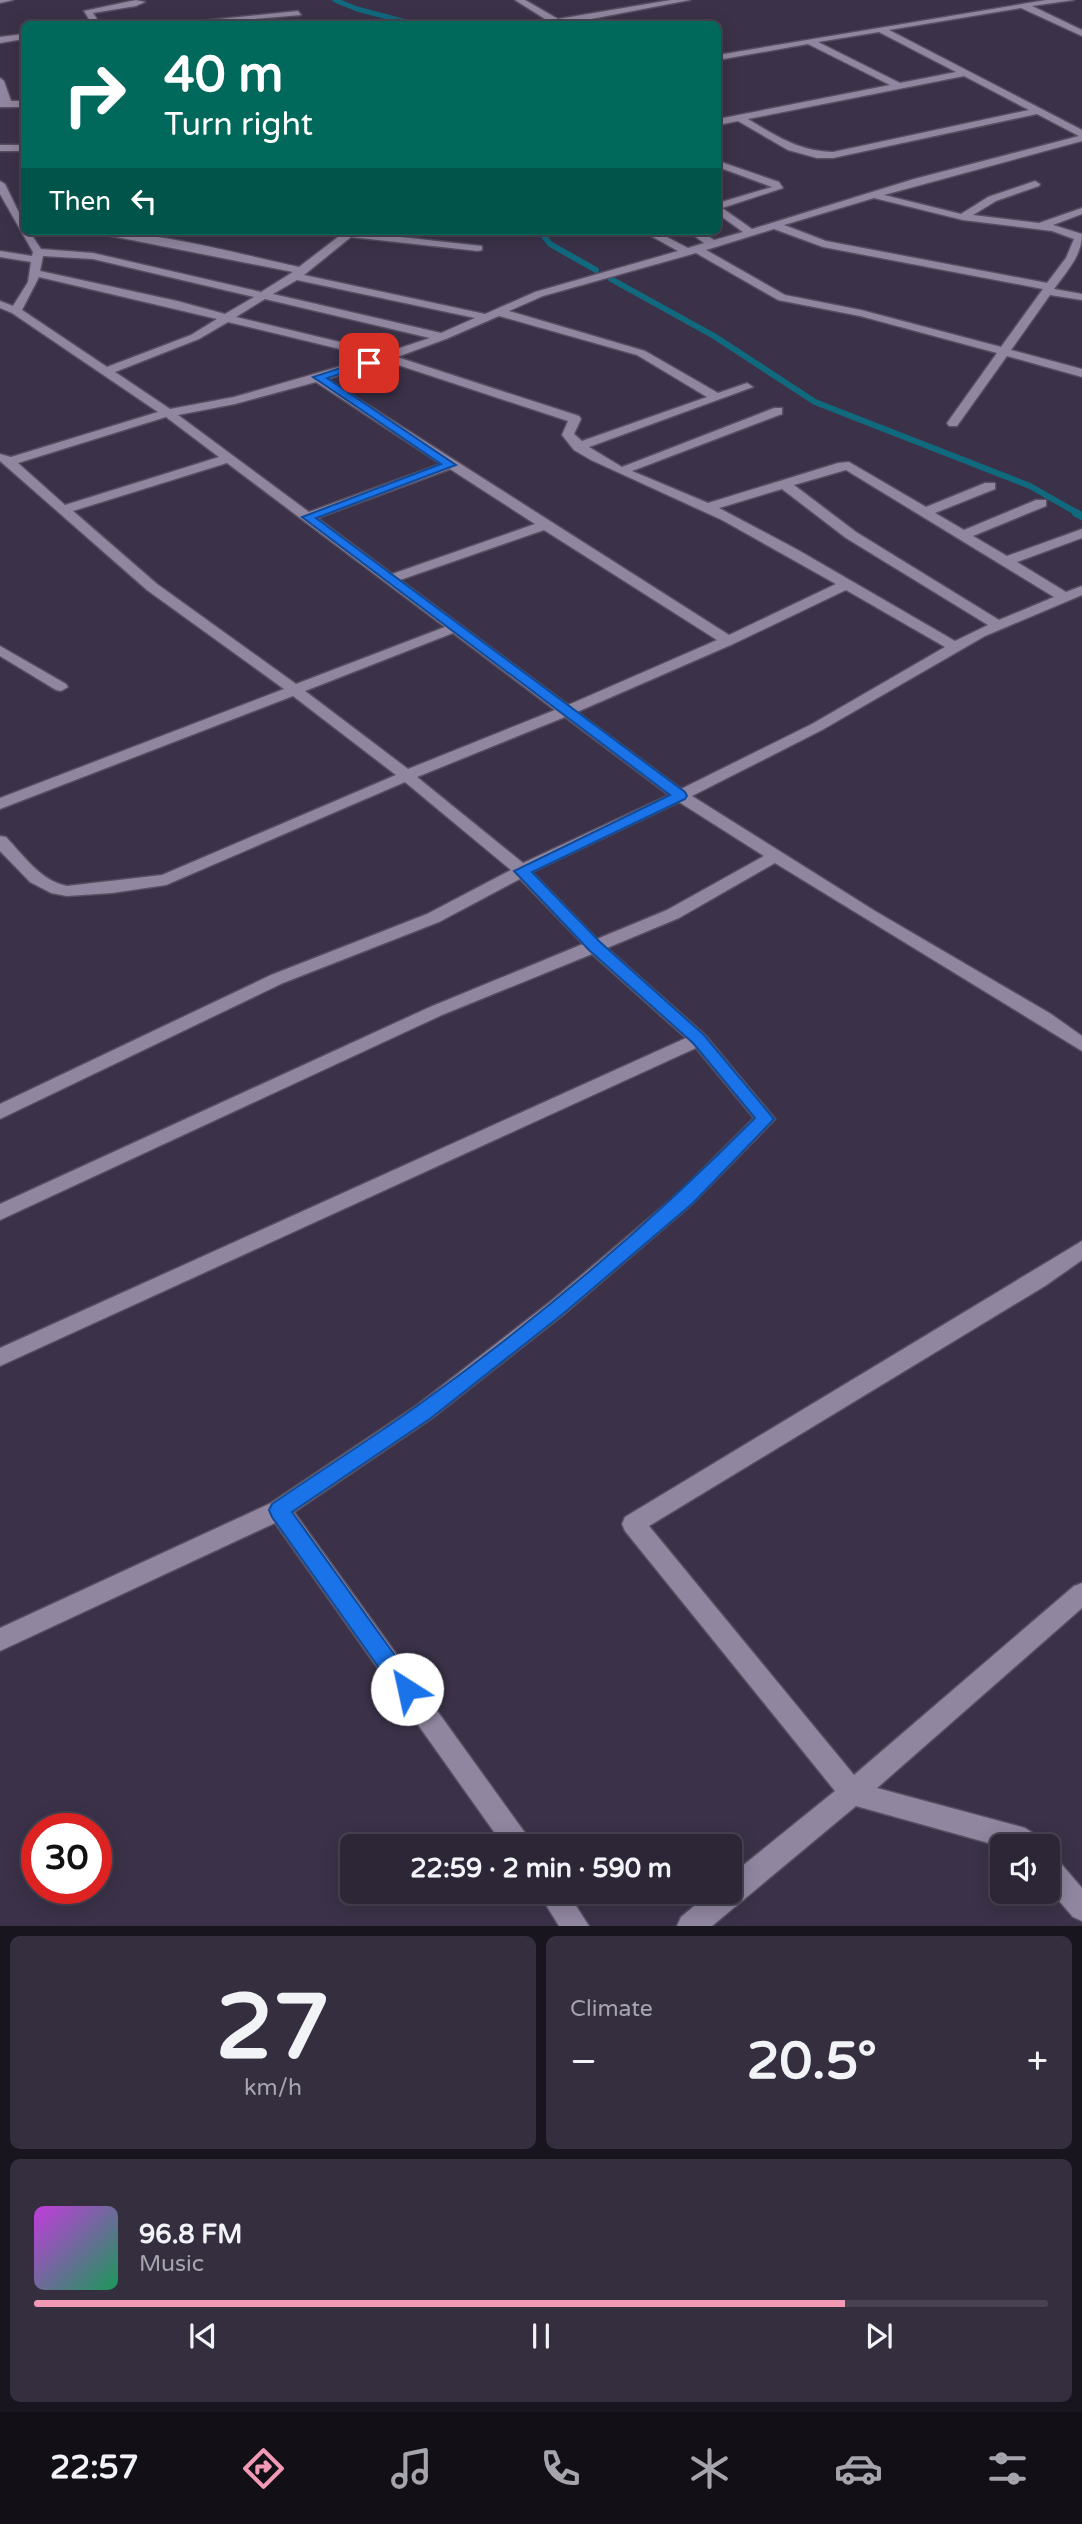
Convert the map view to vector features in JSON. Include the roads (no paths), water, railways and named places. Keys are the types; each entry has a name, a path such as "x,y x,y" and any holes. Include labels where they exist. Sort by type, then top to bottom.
{"street":[{"path":"0,1 9,0"},
{"path":"94,21 88,11 136,4 140,0"},
{"path":"519,0 556,21"},
{"path":"570,21 685,0"},
{"path":"1009,0 1082,33"},
{"path":"721,56 1021,5 1070,0"},
{"path":"209,21 298,13"},
{"path":"880,29 1082,136"},
{"path":"0,40 21,37"},
{"path":"809,41 898,86"},
{"path":"721,121 965,73"},
{"path":"0,81 4,104"},
{"path":"740,118 800,152 820,157 850,153 1039,111"},
{"path":"4,458 168,413 234,400 387,357 442,337 539,294 692,251 873,194 1082,136"},
{"path":"0,148 21,148"},
{"path":"721,165 775,184 778,188 721,207"},
{"path":"0,184 21,220"},
{"path":"963,217 992,199 1035,184"},
{"path":"873,194 963,217 1040,226 1081,238 1071,258 953,423"},
{"path":"8,199 21,200"},
{"path":"721,210 750,232"},
{"path":"1040,226 1082,211"},
{"path":"774,225 823,244 1082,297"},
{"path":"16,311 33,282 38,256 28,235"},
{"path":"116,235 180,245 494,315 641,354 717,398"},
{"path":"106,371 195,337 298,273 348,235"},
{"path":"368,235 478,248"},
{"path":"657,235 782,298 848,309 1082,373"},
{"path":"699,235 712,244"},
{"path":"0,254 93,256 442,337"},
{"path":"34,273 107,288 387,357 575,419 568,435 578,447 622,471 706,508 955,647"},
{"path":"0,304 16,311 168,413 680,796 869,915 1045,1018 1082,1045"},
{"path":"318,377 450,465 727,641"},
{"path":"578,447 747,387"},
{"path":"622,471 778,411"},
{"path":"0,1640 279,1510 424,1412 557,1308 686,1198 765,1119 699,1039 594,946 522,871 406,775 295,690 152,587 4,458"},
{"path":"62,510 229,458"},
{"path":"308,517 450,465"},
{"path":"706,508 849,466 1065,597"},
{"path":"784,484 851,535 998,625"},
{"path":"926,512 990,486"},
{"path":"963,535 1041,503"},
{"path":"390,579 544,525"},
{"path":"1006,561 1082,533"},
{"path":"0,841 36,878 51,888 66,891 112,888 166,880 406,775 566,711 727,641 845,585"},
{"path":"0,1112 277,979 433,918 522,871 817,727 998,625 1082,590"},
{"path":"0,804 454,628"},
{"path":"0,650 61,687"},
{"path":"0,1213 436,1011 673,914 776,856"},
{"path":"0,1357 699,1039"},
{"path":"1000,1834 852,1793 634,1524 1038,1280 1082,1249"},
{"path":"279,1510 510,1834"},
{"path":"690,1926 852,1793 1082,1593"},
{"path":"1060,1882 1082,1908"},
{"path":"560,1904 576,1926"}],"waterway":[{"path":"335,0 403,21"},
{"path":"543,235 550,244 596,270"},
{"path":"611,279 714,336 815,402 1030,486 1079,514"},
{"path":"1076,513 1082,516"}]}
